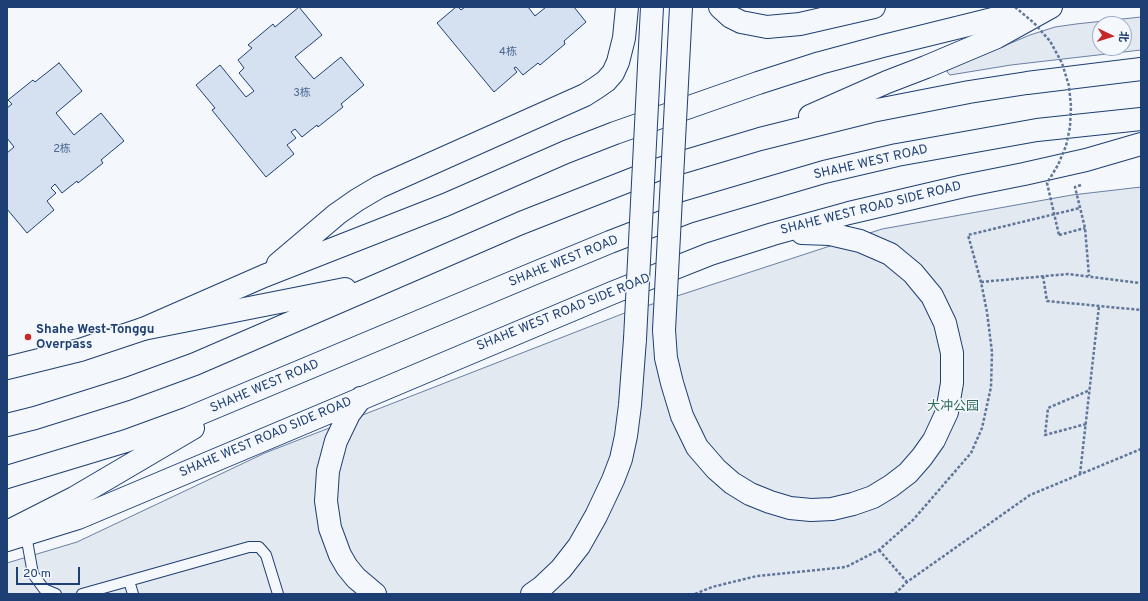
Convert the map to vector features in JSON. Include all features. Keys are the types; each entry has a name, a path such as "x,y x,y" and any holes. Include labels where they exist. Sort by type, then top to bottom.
{"main road":[{"path":"264,276 337,214 379,187 585,95 606,81 613,73 618,62 624,38 627,7"},
{"path":"532,594 556,574 579,546 602,504 616,473 626,436 635,339 652,7"},
{"path":"681,7 664,330 666,358 682,416 697,447 716,469 732,483 750,494 790,508 811,510 832,509 853,504 873,497 908,473 922,458 934,440 947,412 952,383 952,353 945,323 932,296 913,273 890,254 860,241 830,234 805,232 773,234"},
{"path":"720,7 731,17 741,22 767,27 800,24 874,7"},
{"path":"7,368 80,350 143,329 264,276 445,205 573,149 758,83 820,63 883,46 1041,7"},
{"path":"760,139 887,82 997,37 1051,7"},
{"path":"7,425 35,418 127,389 195,364 521,223 634,179 712,153 760,139 872,111 969,92 1027,83 1141,69"},
{"name":"SHAHE WEST ROAD","path":"7,477 126,441 189,418 555,265 688,212 824,172 897,156 1037,130 1141,119"},
{"name":"SHAHE WEST ROAD SIDE ROAD","path":"13,536 78,518 612,293 710,254 773,234 849,213 964,186 1086,160 1141,144"},
{"path":"143,329 386,281"},
{"path":"13,536 254,391"},
{"path":"361,398 349,414 336,441 328,471 326,501 330,528 340,556 356,578 375,594"}],"lane":[{"path":"13,536 33,574 44,589 56,594"},
{"path":"82,594 249,547 259,547 266,555 278,594"},
{"path":"129,581 132,594"}],"path":[{"path":"1015,7 1034,23 1050,41 1062,63 1069,86 1071,106 1070,126 1066,146 1058,165 1047,182 1059,235 1085,228"},
{"path":"1080,208 1085,228 1090,276"},
{"path":"982,282 1068,274 1140,283"},
{"path":"1044,276 1048,301 1141,310"},
{"path":"1080,474 1099,306"},
{"path":"1086,424 1045,435 1048,408 1090,390"},
{"path":"896,594 907,582 1030,495 1141,450"},
{"path":"879,550 907,582"}],"green space":[{"path":"1141,17 1141,50 1132,51 1132,18"},
{"path":"1092,22 1092,56 1011,65 950,75 947,71 1030,35 1055,27"},
{"name":"大冲公园","path":"1141,187 1141,594 7,594 7,563 77,542 265,453 622,314 882,229 1072,195"}],"building":[{"path":"299,7 322,35 295,57 314,79 341,57 364,85 341,104 343,107 318,127 317,125 302,137 295,129 291,132 296,138 287,145 294,154 266,177 212,110 215,108 196,85 220,65 246,97 254,91 239,73 244,68 238,60 252,48 248,45 273,24 275,27"},
{"path":"456,7 461,10 465,7 528,7 535,16 546,7 574,7 586,22 564,41 565,44 540,65 538,63 523,75 516,67 514,68 517,72 494,92 437,23"},
{"path":"59,63 82,91 56,113 74,135 101,113 124,141 101,160 103,163 78,183 77,181 62,193 55,184 51,188 56,193 47,201 54,210 27,233 7,209 7,153 14,147 7,138 7,108 12,104 8,100 33,80 35,82"}],"place":[{"name":"Shahe West-Tonggu Overpass","path":"28,337"}]}
